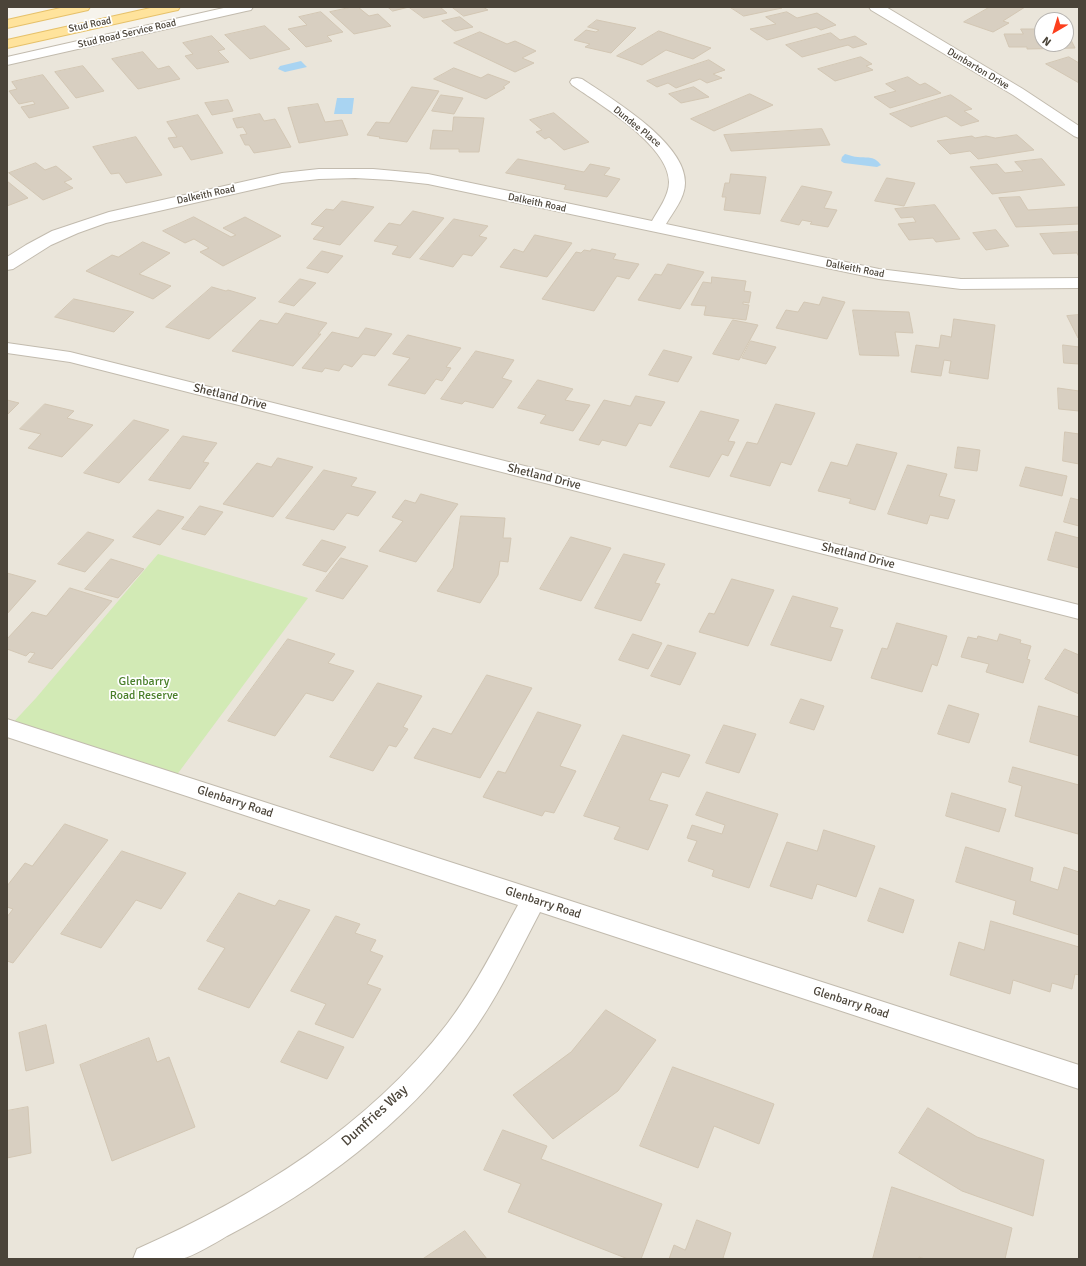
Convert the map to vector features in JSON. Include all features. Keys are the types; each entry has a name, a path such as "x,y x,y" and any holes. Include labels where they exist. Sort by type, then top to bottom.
{"main road":[{"name":"Stud Road","path":"7,24 83,7"},
{"name":"Stud Road","path":"7,44 173,7"}],"street":[{"name":"Stud Road Service Road","path":"7,61 246,7"},
{"path":"881,10 900,9"},
{"name":"Dunbarton Drive","path":"881,10 1018,92 1079,133"},
{"name":"Dundee Place","path":"577,82 654,138 665,150 672,162 677,172 676,189 656,228"},
{"name":"Dalkeith Road","path":"7,265 31,248 49,238 83,224 114,215 282,178 331,173 378,173 428,179 835,266 923,280 991,284 1079,283"},
{"name":"Shetland Drive","path":"7,348 77,358 1079,612"},
{"name":"Glenbarry Road","path":"7,728 1079,1077"},
{"name":"Dumfries Way","path":"148,1259 178,1246 252,1208 321,1163 395,1100 436,1057 456,1032 497,968 533,900"}],"shaded area":[{"path":"246,7 1079,7 1079,1259 7,1259 7,61"}],"green space":[{"name":"Glenbarry Road Reserve","path":"158,554 308,598 173,780 8,728 36,698"}],"water":[{"path":"301,61 307,67 285,72 278,69 280,66"},
{"path":"337,98 354,98 352,114 334,114"},
{"path":"845,154 855,157 874,159 881,165 877,167 844,163 841,161"}],"building":[{"path":"358,7 369,16 378,14 391,26 354,34 330,12"},
{"path":"388,7 409,7 393,11"},
{"path":"409,7 440,7 447,13 424,18"},
{"path":"452,7 483,7 488,10 464,16"},
{"path":"730,7 780,7 782,8 744,16"},
{"path":"990,7 1025,7 1003,21 1009,23 993,32 964,22"},
{"path":"321,12 343,32 327,36 332,41 306,47 288,29 307,25 299,17"},
{"path":"787,12 797,18 817,13 836,25 821,30 816,27 767,40 750,29 776,24 766,17"},
{"path":"460,17 473,27 455,31 442,21"},
{"path":"597,20 636,28 611,53 585,47 590,44 574,40 586,30 596,32 599,30 588,27"},
{"path":"265,26 290,49 250,59 225,35"},
{"path":"1021,29 1034,29 1034,49 1027,49 1027,47 1009,47 1004,34 1023,34"},
{"path":"659,31 711,48 693,59 666,50 642,65 617,56"},
{"path":"480,32 507,44 515,41 536,51 522,58 534,63 515,72 454,43"},
{"path":"831,33 840,40 855,36 867,44 853,48 848,45 802,57 786,45"},
{"path":"212,36 225,49 218,51 229,62 197,69 185,56 193,54 183,43"},
{"path":"143,52 158,69 169,66 180,79 138,89 112,59"},
{"path":"861,57 872,64 866,66 873,70 835,81 818,69"},
{"path":"1069,57 1079,63 1079,83 1046,64"},
{"path":"709,60 725,70 713,74 722,78 707,83 700,79 676,88 668,83 657,87 647,81"},
{"path":"83,66 104,91 76,98 55,72"},
{"path":"454,68 481,78 488,74 510,82 503,87 505,88 486,99 434,79"},
{"path":"43,75 69,108 29,118 21,107 35,104 33,101 19,104 9,91 17,89 12,82"},
{"path":"908,77 920,85 925,83 941,93 890,108 874,97 896,91 886,84"},
{"path":"412,87 439,91 407,142 367,135 376,122 389,123"},
{"path":"694,87 709,97 681,103 669,94"},
{"path":"750,94 773,105 714,131 691,119"},
{"path":"441,95 463,98 454,114 432,111"},
{"path":"951,95 972,109 964,111 979,121 961,126 946,116 911,127 890,114"},
{"path":"228,100 233,111 212,115 205,103"},
{"path":"318,104 325,122 342,120 348,135 299,143 288,108"},
{"path":"554,113 589,142 564,150 549,137 545,139 536,132 542,130 530,120"},
{"path":"260,114 264,121 275,119 291,147 254,153 249,145 245,145 240,135 247,134 243,127 237,128 233,119"},
{"path":"198,115 223,153 191,160 182,146 174,148 168,138 177,137 167,122"},
{"path":"454,117 484,118 479,152 459,152 459,149 430,149 433,130 452,131"},
{"path":"822,129 830,145 731,151 724,135"},
{"path":"1017,135 1034,150 978,159 970,151 950,154 937,141 972,136 975,138 986,136 995,138"},
{"path":"136,137 162,175 126,183 119,173 111,174 93,147"},
{"path":"518,159 584,172 590,164 610,168 604,175 620,179 607,197 564,189 566,185 506,173"},
{"path":"1042,159 1065,185 992,194 970,167 997,164 1005,173 1023,171 1015,162"},
{"path":"36,163 45,170 56,166 72,179 64,182 73,188 43,200 9,173"},
{"path":"731,174 766,177 760,214 724,210 726,197 722,197 725,183 729,183"},
{"path":"887,178 915,183 904,206 875,201"},
{"path":"7,181 28,198 7,206"},
{"path":"802,186 832,192 824,208 837,210 828,227 810,224 812,222 802,220 799,225 781,221"},
{"path":"1020,197 1028,210 1079,207 1079,224 1016,227 999,198"},
{"path":"342,201 374,207 340,245 313,239 324,227 311,224 326,209 333,210"},
{"path":"935,205 960,239 936,242 933,238 909,240 898,224 916,222 913,217 901,218 895,209"},
{"path":"413,211 444,218 410,258 392,254 398,246 374,241 389,223 400,225"},
{"path":"194,217 231,237 236,235 223,228 245,217 281,236 223,266 200,252 209,248 194,239 185,243 163,231"},
{"path":"454,219 488,226 479,236 487,238 472,256 463,254 453,267 420,259"},
{"path":"996,230 1009,246 986,250 973,233"},
{"path":"1079,232 1079,257 1077,253 1053,254 1040,234"},
{"path":"535,235 572,243 547,277 500,267 514,249 523,252"},
{"path":"143,242 170,253 139,274 171,286 153,299 86,271 112,255 118,257"},
{"path":"592,249 616,254 613,259 639,264 629,279 617,276 594,311 542,299 576,252 581,253 584,250 590,251"},
{"path":"322,251 343,256 328,273 307,268"},
{"path":"668,264 704,272 680,309 638,300 655,274 661,275"},
{"path":"712,277 746,281 744,291 751,292 749,303 743,302 743,304 749,305 746,320 704,315 706,306 691,305 703,282 711,283"},
{"path":"300,279 316,283 294,306 279,302"},
{"path":"212,287 256,298 209,339 166,327"},
{"path":"823,297 845,302 827,339 776,328 786,310 798,312 804,302 819,305"},
{"path":"74,299 134,312 114,332 55,317"},
{"path":"853,310 909,312 913,333 895,332 899,356 860,355"},
{"path":"286,313 327,323 318,334 321,334 293,366 232,351 260,320 277,324"},
{"path":"1079,315 1079,338 1078,338 1067,316"},
{"path":"954,319 995,325 988,379 949,373 951,361 944,360 941,376 911,372 916,345 939,348 941,335 951,337"},
{"path":"733,320 758,325 739,360 713,354"},
{"path":"366,328 392,334 375,356 363,354 352,367 344,364 339,371 325,368 322,372 302,368 332,332 358,338"},
{"path":"408,335 461,348 446,367 451,368 442,381 436,379 425,394 388,385 410,358 393,354"},
{"path":"751,341 776,347 766,364 742,358"},
{"path":"1063,345 1079,347 1079,364 1064,363"},
{"path":"664,350 692,357 678,382 649,375"},
{"path":"476,351 514,360 502,378 512,381 493,408 465,401 462,404 441,399"},
{"path":"538,380 573,389 565,400 590,405 573,431 540,423 546,415 518,408"},
{"path":"1058,388 1079,391 1079,411 1059,409"},
{"path":"636,396 665,402 651,426 639,423 626,446 602,440 599,445 579,440 604,400 630,406"},
{"path":"7,400 19,403 7,415"},
{"path":"45,404 74,411 67,418 93,425 62,457 28,448 41,434 20,429"},
{"path":"776,404 815,413 791,465 781,462 770,486 730,476 747,442 757,444"},
{"path":"701,411 739,420 728,441 735,442 728,456 722,454 709,477 670,467"},
{"path":"134,420 169,430 119,483 84,473"},
{"path":"1065,432 1079,434 1079,464 1063,461"},
{"path":"183,436 217,443 203,462 209,463 190,489 149,480"},
{"path":"857,444 897,453 875,510 849,503 851,499 818,491 831,462 847,466"},
{"path":"958,447 980,450 977,471 955,468"},
{"path":"278,458 313,467 273,517 223,504 257,463 271,467"},
{"path":"908,465 947,474 939,496 955,500 948,519 930,515 927,524 888,514"},
{"path":"1026,467 1067,476 1062,496 1020,486"},
{"path":"324,470 357,478 351,486 376,492 358,516 347,513 334,530 286,518"},
{"path":"421,494 458,504 416,562 379,551 403,521 392,517 405,500 415,503"},
{"path":"1071,498 1079,500 1079,526 1064,522"},
{"path":"200,506 223,512 205,535 182,529"},
{"path":"158,510 184,517 160,545 133,537"},
{"path":"461,516 505,518 503,538 511,538 508,562 500,561 498,575 480,603 437,591 453,568"},
{"path":"88,532 114,540 85,572 58,564"},
{"path":"1056,532 1079,538 1079,568 1048,560"},
{"path":"571,537 611,548 581,601 540,589"},
{"path":"322,540 346,547 326,572 303,565"},
{"path":"624,554 665,564 655,583 660,584 641,621 595,608"},
{"path":"341,558 368,566 343,599 316,591"},
{"path":"111,559 144,569 118,598 85,589"},
{"path":"7,573 36,581 7,614"},
{"path":"732,579 774,590 748,646 699,632 709,613 714,614"},
{"path":"70,588 112,601 52,669 28,662 35,653 30,652 26,656 7,649 7,639 32,612 46,616"},
{"path":"793,596 838,608 830,627 843,630 831,661 771,645"},
{"path":"897,623 947,636 937,666 932,664 922,692 871,678 882,648 887,649"},
{"path":"633,634 662,643 648,669 619,660"},
{"path":"1000,634 1021,640 1020,643 1031,646 1027,659 1030,660 1023,683 986,672 989,664 961,657 968,637 977,639 978,636 997,641"},
{"path":"288,639 335,654 328,663 354,671 333,701 306,693 275,736 228,721"},
{"path":"668,645 696,653 680,685 651,676"},
{"path":"1065,649 1079,655 1079,694 1045,679"},
{"path":"487,675 532,688 480,778 414,758 433,728 451,734"},
{"path":"378,683 422,696 403,727 408,729 396,747 389,745 373,771 330,757"},
{"path":"801,699 824,706 814,730 790,723"},
{"path":"949,705 979,714 969,743 938,734"},
{"path":"1039,706 1079,717 1079,756 1030,742"},
{"path":"538,712 581,725 560,766 576,771 554,813 545,811 542,816 483,797 498,771 505,773"},
{"path":"724,725 756,734 739,773 706,763"},
{"path":"623,735 690,755 679,777 662,772 649,800 668,805 648,850 614,839 620,827 584,816"},
{"path":"1013,767 1079,785 1078,834 1015,816 1022,786 1009,782"},
{"path":"707,792 778,814 749,888 712,876 714,870 688,861 697,841 687,838 692,825 722,834 725,825 696,815"},
{"path":"952,793 1006,809 999,832 946,816"},
{"path":"65,824 108,840 13,963 7,961 7,917 13,909 7,907 7,886 25,863 32,866"},
{"path":"824,830 875,846 856,897 817,884 812,899 770,886 787,842 817,851"},
{"path":"966,847 1033,868 1030,881 1058,890 1064,867 1079,872 1079,935 1013,914 1016,901 956,882"},
{"path":"122,851 186,873 161,909 136,900 101,948 61,934"},
{"path":"880,888 914,900 903,933 868,921"},
{"path":"239,893 275,906 279,900 310,910 249,1008 198,989 225,948 207,941"},
{"path":"336,916 360,924 355,933 376,940 370,951 383,956 367,984 381,989 353,1038 315,1024 326,1004 291,991"},
{"path":"991,921 1079,947 1079,975 1075,974 1072,989 1052,983 1050,992 1013,980 1010,994 950,975 959,942 984,950"},
{"path":"606,1010 656,1040 618,1091 553,1139 513,1095 571,1052"},
{"path":"46,1025 54,1063 26,1071 19,1033"},
{"path":"299,1031 344,1047 327,1079 281,1062"},
{"path":"149,1038 157,1062 169,1057 195,1127 112,1161 80,1065"},
{"path":"673,1067 774,1104 759,1144 714,1126 698,1168 640,1146"},
{"path":"28,1107 31,1153 7,1158 7,1111"},
{"path":"928,1108 977,1137 1044,1160 1033,1216 962,1191 899,1153"},
{"path":"503,1130 547,1146 541,1159 662,1204 641,1259 628,1259 508,1212 521,1184 484,1170"},
{"path":"892,1187 1012,1228 1005,1259 925,1259 919,1257 919,1259 873,1259"},
{"path":"697,1220 731,1233 723,1258 727,1259 669,1259 674,1245 685,1250"},
{"path":"465,1231 487,1259 423,1259"}]}
